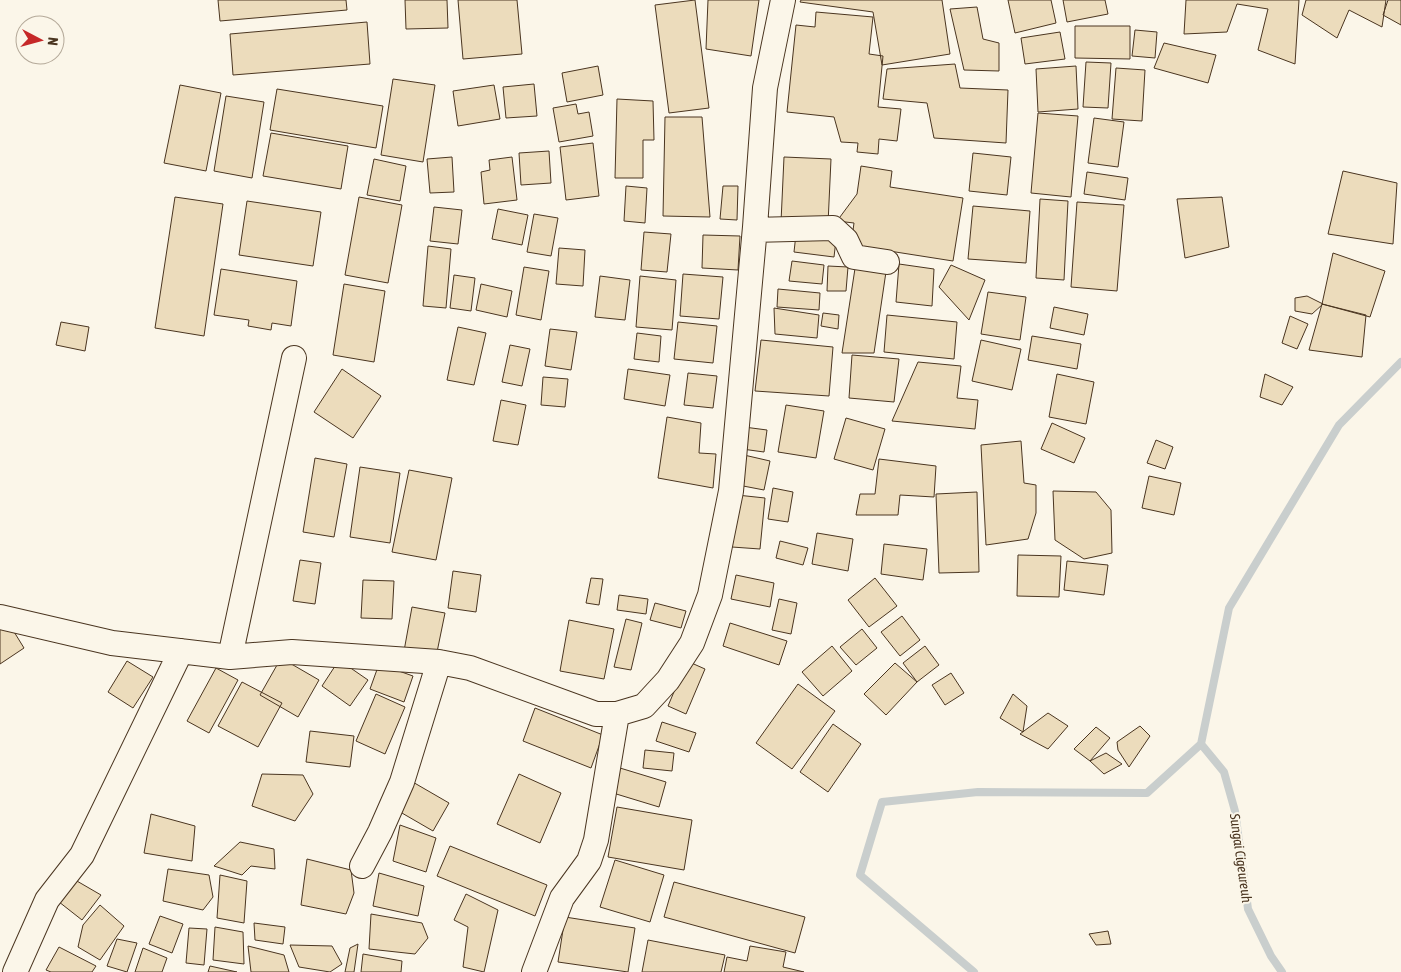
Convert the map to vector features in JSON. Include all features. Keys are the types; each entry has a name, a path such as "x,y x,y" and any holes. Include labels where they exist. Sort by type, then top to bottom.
{"street":[{"path":"0,617 112,643 230,657 292,652 439,662 470,668 596,714 617,714 644,706 668,680 692,643 710,595 731,491 755,230 765,88 782,0"},
{"path":"755,230 833,228 846,240 854,257 887,262"},
{"path":"230,657 294,358"},
{"path":"15,972 47,900 82,855 181,651"},
{"path":"362,866 380,832 402,782 439,662"},
{"path":"534,972 562,898 589,860 596,840 617,714"}],"building":[{"path":"218,0 346,0 347,10 220,21"},
{"path":"405,0 447,0 448,28 406,29"},
{"path":"458,0 517,0 522,54 463,59"},
{"path":"695,0 709,108 669,113 655,5"},
{"path":"708,0 759,0 751,56 706,49"},
{"path":"801,0 942,0 950,54 882,65 873,12 800,2"},
{"path":"1008,0 1051,0 1056,23 1015,33"},
{"path":"1063,0 1105,0 1108,14 1067,22"},
{"path":"1186,0 1299,0 1295,64 1258,50 1268,9 1237,4 1227,32 1184,34"},
{"path":"1306,0 1386,0 1382,27 1349,10 1337,38 1302,15"},
{"path":"1388,0 1401,0 1401,25 1383,15"},
{"path":"977,7 983,39 999,43 999,71 964,70 950,9"},
{"path":"816,12 873,17 869,54 883,56 878,107 901,109 897,141 879,139 878,154 857,152 858,143 841,142 834,117 787,112 796,25 815,27"},
{"path":"367,22 370,64 233,75 230,34"},
{"path":"1075,26 1130,26 1130,59 1075,58"},
{"path":"1135,30 1157,32 1155,58 1132,56"},
{"path":"1060,32 1065,59 1025,64 1021,38"},
{"path":"1164,43 1216,55 1208,83 1154,68"},
{"path":"1086,62 1111,63 1108,108 1083,107"},
{"path":"955,64 960,88 1008,90 1006,143 934,138 927,103 883,99 887,69"},
{"path":"598,66 603,95 567,102 562,73"},
{"path":"1076,66 1078,109 1038,112 1036,69"},
{"path":"1116,68 1145,70 1142,121 1112,119"},
{"path":"393,79 435,85 423,162 381,155"},
{"path":"534,84 537,116 506,118 503,87"},
{"path":"180,85 221,93 206,171 164,163"},
{"path":"494,85 500,119 458,126 453,91"},
{"path":"277,89 383,106 376,148 270,130"},
{"path":"226,96 264,102 252,178 214,171"},
{"path":"617,99 653,101 654,140 643,140 643,178 615,178"},
{"path":"576,104 578,114 589,112 593,136 559,142 553,108"},
{"path":"1038,113 1078,116 1071,197 1031,193"},
{"path":"665,117 702,117 710,217 663,216"},
{"path":"1094,118 1124,122 1118,167 1088,163"},
{"path":"271,133 348,146 341,189 263,176"},
{"path":"593,143 599,196 566,200 560,147"},
{"path":"549,151 551,183 521,185 519,153"},
{"path":"973,153 1011,157 1007,195 969,191"},
{"path":"452,157 454,192 430,193 427,159"},
{"path":"512,157 517,200 484,204 481,172 490,170 489,160"},
{"path":"784,157 831,159 828,224 781,222"},
{"path":"374,159 406,166 400,201 367,195"},
{"path":"861,166 892,171 890,187 963,198 953,261 851,245 854,223 837,221 857,194"},
{"path":"1343,171 1397,183 1393,244 1328,234"},
{"path":"1087,172 1128,178 1125,200 1084,194"},
{"path":"626,186 647,188 645,223 624,221"},
{"path":"723,186 738,186 737,220 720,219"},
{"path":"175,197 223,204 204,336 155,328"},
{"path":"359,197 402,205 388,283 345,275"},
{"path":"1222,197 1229,247 1185,258 1177,199"},
{"path":"1040,199 1068,201 1064,280 1036,278"},
{"path":"247,201 321,212 313,266 239,255"},
{"path":"1077,202 1124,205 1117,291 1071,287"},
{"path":"973,206 1030,211 1026,263 968,259"},
{"path":"434,207 462,210 458,244 430,241"},
{"path":"498,209 528,215 522,245 492,239"},
{"path":"534,214 558,218 551,256 527,252"},
{"path":"644,232 671,234 667,272 641,270"},
{"path":"796,234 836,240 834,257 794,252"},
{"path":"703,235 740,236 738,270 702,268"},
{"path":"428,246 451,249 446,308 423,306"},
{"path":"559,248 585,250 583,286 556,284"},
{"path":"1333,253 1385,271 1370,317 1322,304"},
{"path":"792,261 824,265 822,284 789,281"},
{"path":"856,262 887,265 874,353 842,353"},
{"path":"899,264 934,269 932,306 896,302"},
{"path":"951,265 985,280 969,320 939,287"},
{"path":"828,266 848,267 846,291 827,291"},
{"path":"524,267 549,271 541,320 516,315"},
{"path":"221,269 297,281 291,326 272,323 271,330 248,326 249,320 214,315"},
{"path":"683,274 723,277 719,319 680,316"},
{"path":"454,275 475,278 471,311 450,308"},
{"path":"600,276 630,280 625,320 595,317"},
{"path":"640,276 676,280 672,330 636,327"},
{"path":"344,284 385,291 374,362 333,355"},
{"path":"481,284 512,291 507,317 476,310"},
{"path":"778,289 820,293 819,310 777,307"},
{"path":"988,292 1026,297 1020,340 981,334"},
{"path":"1307,296 1323,304 1312,314 1295,311 1295,298"},
{"path":"1322,304 1366,315 1362,357 1309,350"},
{"path":"1054,307 1088,314 1084,335 1050,328"},
{"path":"774,308 819,315 817,338 775,334"},
{"path":"823,313 839,315 838,329 821,326"},
{"path":"887,315 957,322 954,359 884,352"},
{"path":"1290,316 1308,324 1297,349 1282,343"},
{"path":"61,322 89,327 85,351 56,345"},
{"path":"678,322 717,326 713,363 674,359"},
{"path":"458,327 486,333 474,385 447,380"},
{"path":"550,329 577,332 571,370 545,366"},
{"path":"637,333 661,336 659,362 634,359"},
{"path":"1032,336 1081,344 1077,369 1028,360"},
{"path":"761,340 833,347 829,396 755,391"},
{"path":"981,340 1021,349 1012,390 972,381"},
{"path":"510,345 530,349 522,386 502,382"},
{"path":"852,355 899,359 894,402 849,398"},
{"path":"918,362 961,366 957,398 978,400 975,429 892,421"},
{"path":"342,369 381,396 353,438 314,412"},
{"path":"628,369 670,375 665,406 624,399"},
{"path":"688,373 717,376 713,408 684,405"},
{"path":"1057,374 1094,382 1086,424 1049,417"},
{"path":"1265,374 1293,387 1282,405 1260,397"},
{"path":"543,377 568,379 565,407 541,405"},
{"path":"501,400 526,405 518,445 493,441"},
{"path":"786,405 824,411 816,458 778,452"},
{"path":"667,417 701,423 699,453 716,454 713,488 658,478"},
{"path":"846,418 885,429 873,470 834,459"},
{"path":"1052,423 1085,438 1074,463 1041,449"},
{"path":"744,427 767,430 764,452 742,449"},
{"path":"1156,440 1173,447 1165,469 1147,463"},
{"path":"1021,441 1024,483 1036,485 1036,513 1028,539 986,545 981,445"},
{"path":"744,455 770,461 764,490 738,485"},
{"path":"315,458 347,464 334,537 303,532"},
{"path":"879,459 936,466 934,497 900,495 898,515 856,515 860,494 875,494"},
{"path":"360,467 400,473 390,543 350,537"},
{"path":"409,470 452,478 436,560 392,552"},
{"path":"1149,476 1181,483 1174,515 1142,508"},
{"path":"773,488 793,492 788,522 768,519"},
{"path":"1053,491 1096,492 1111,510 1112,553 1084,559 1055,540"},
{"path":"977,492 979,572 939,573 936,494"},
{"path":"737,495 765,498 760,549 732,547"},
{"path":"817,533 853,539 848,571 812,564"},
{"path":"780,541 808,548 803,565 776,558"},
{"path":"884,544 927,549 923,580 881,574"},
{"path":"1018,555 1061,556 1059,597 1017,596"},
{"path":"300,560 321,563 315,604 293,601"},
{"path":"1067,561 1108,565 1104,595 1064,590"},
{"path":"453,571 481,575 476,612 448,608"},
{"path":"736,575 774,583 770,607 731,599"},
{"path":"591,578 603,579 599,605 586,603"},
{"path":"875,578 897,606 869,627 848,600"},
{"path":"363,580 394,581 392,619 361,618"},
{"path":"619,595 648,599 646,614 617,610"},
{"path":"779,599 797,603 791,634 772,630"},
{"path":"655,603 686,611 681,628 650,620"},
{"path":"412,607 445,613 436,657 404,651"},
{"path":"902,616 920,640 900,656 881,632"},
{"path":"626,619 642,623 631,670 614,667"},
{"path":"569,620 614,629 604,679 560,671"},
{"path":"8,622 24,648 0,664 0,627"},
{"path":"730,623 787,641 779,665 723,646"},
{"path":"862,629 877,648 856,665 840,647"},
{"path":"832,646 852,671 823,696 802,672"},
{"path":"925,646 939,665 917,682 903,663"},
{"path":"281,658 319,680 298,717 260,695"},
{"path":"339,660 368,680 350,706 322,686"},
{"path":"127,661 153,677 133,708 108,692"},
{"path":"687,661 705,669 686,714 668,706"},
{"path":"895,663 917,682 886,715 864,694"},
{"path":"379,664 413,676 404,702 370,689"},
{"path":"216,668 238,680 209,733 187,721"},
{"path":"951,673 964,693 945,705 932,685"},
{"path":"242,682 282,703 258,747 218,726"},
{"path":"798,684 835,711 792,769 756,743"},
{"path":"376,694 405,707 385,754 356,741"},
{"path":"1013,694 1027,706 1023,732 1000,718"},
{"path":"535,708 603,735 591,768 523,741"},
{"path":"1048,713 1068,726 1048,749 1020,734"},
{"path":"662,722 696,733 689,752 656,741"},
{"path":"833,724 861,744 828,792 800,772"},
{"path":"1140,726 1150,736 1129,767 1118,750 1117,742"},
{"path":"1096,727 1110,738 1090,761 1074,749"},
{"path":"310,731 354,736 350,767 306,762"},
{"path":"645,750 674,753 672,771 643,768"},
{"path":"1106,753 1122,764 1104,774 1090,761"},
{"path":"620,768 666,782 659,807 613,793"},
{"path":"262,774 303,775 313,794 295,821 252,806"},
{"path":"519,774 561,793 540,843 497,824"},
{"path":"411,781 449,803 433,831 395,809"},
{"path":"617,807 692,820 684,870 608,857"},
{"path":"151,814 195,826 192,861 144,853"},
{"path":"400,825 436,838 426,872 393,861"},
{"path":"240,842 274,849 275,869 251,866 242,875 214,866"},
{"path":"450,846 547,885 535,916 437,876"},
{"path":"307,859 351,870 354,893 346,914 301,905"},
{"path":"615,860 664,875 650,922 600,907"},
{"path":"168,869 209,875 213,897 203,910 163,901"},
{"path":"379,873 424,886 418,916 373,906"},
{"path":"220,875 247,881 244,923 217,918"},
{"path":"70,877 101,895 82,920 54,898"},
{"path":"674,882 805,917 795,953 664,917"},
{"path":"466,894 498,910 484,972 463,967 468,927 454,920"},
{"path":"100,905 124,926 100,960 78,947 83,925"},
{"path":"371,914 422,923 428,938 415,954 369,949"},
{"path":"160,916 183,924 172,953 149,944"},
{"path":"565,917 635,928 628,972 558,962"},
{"path":"254,923 285,927 283,944 255,940"},
{"path":"215,927 243,932 244,964 213,960"},
{"path":"189,928 207,929 204,965 186,963"},
{"path":"1108,931 1111,944 1096,945 1089,934"},
{"path":"117,939 137,943 127,972 107,966"},
{"path":"648,940 725,955 721,972 642,972"},
{"path":"358,944 354,972 345,972 350,948"},
{"path":"290,945 332,946 342,964 330,972 299,967"},
{"path":"248,946 284,955 289,972 251,972"},
{"path":"750,946 786,952 783,967 804,972 724,972 727,957 747,961"},
{"path":"59,947 96,966 92,972 51,972 46,970"},
{"path":"143,948 167,958 162,972 135,972"},
{"path":"363,954 402,961 401,972 361,972"},
{"path":"210,966 237,972 208,972"}],"waterway":[{"path":"974,972 860,875 882,802 978,792 1147,793 1201,744 1229,608 1339,425 1401,362"},
{"name":"Sungai Cigeureuh","path":"1201,744 1224,772 1235,811 1248,909 1271,956 1282,972"}]}
